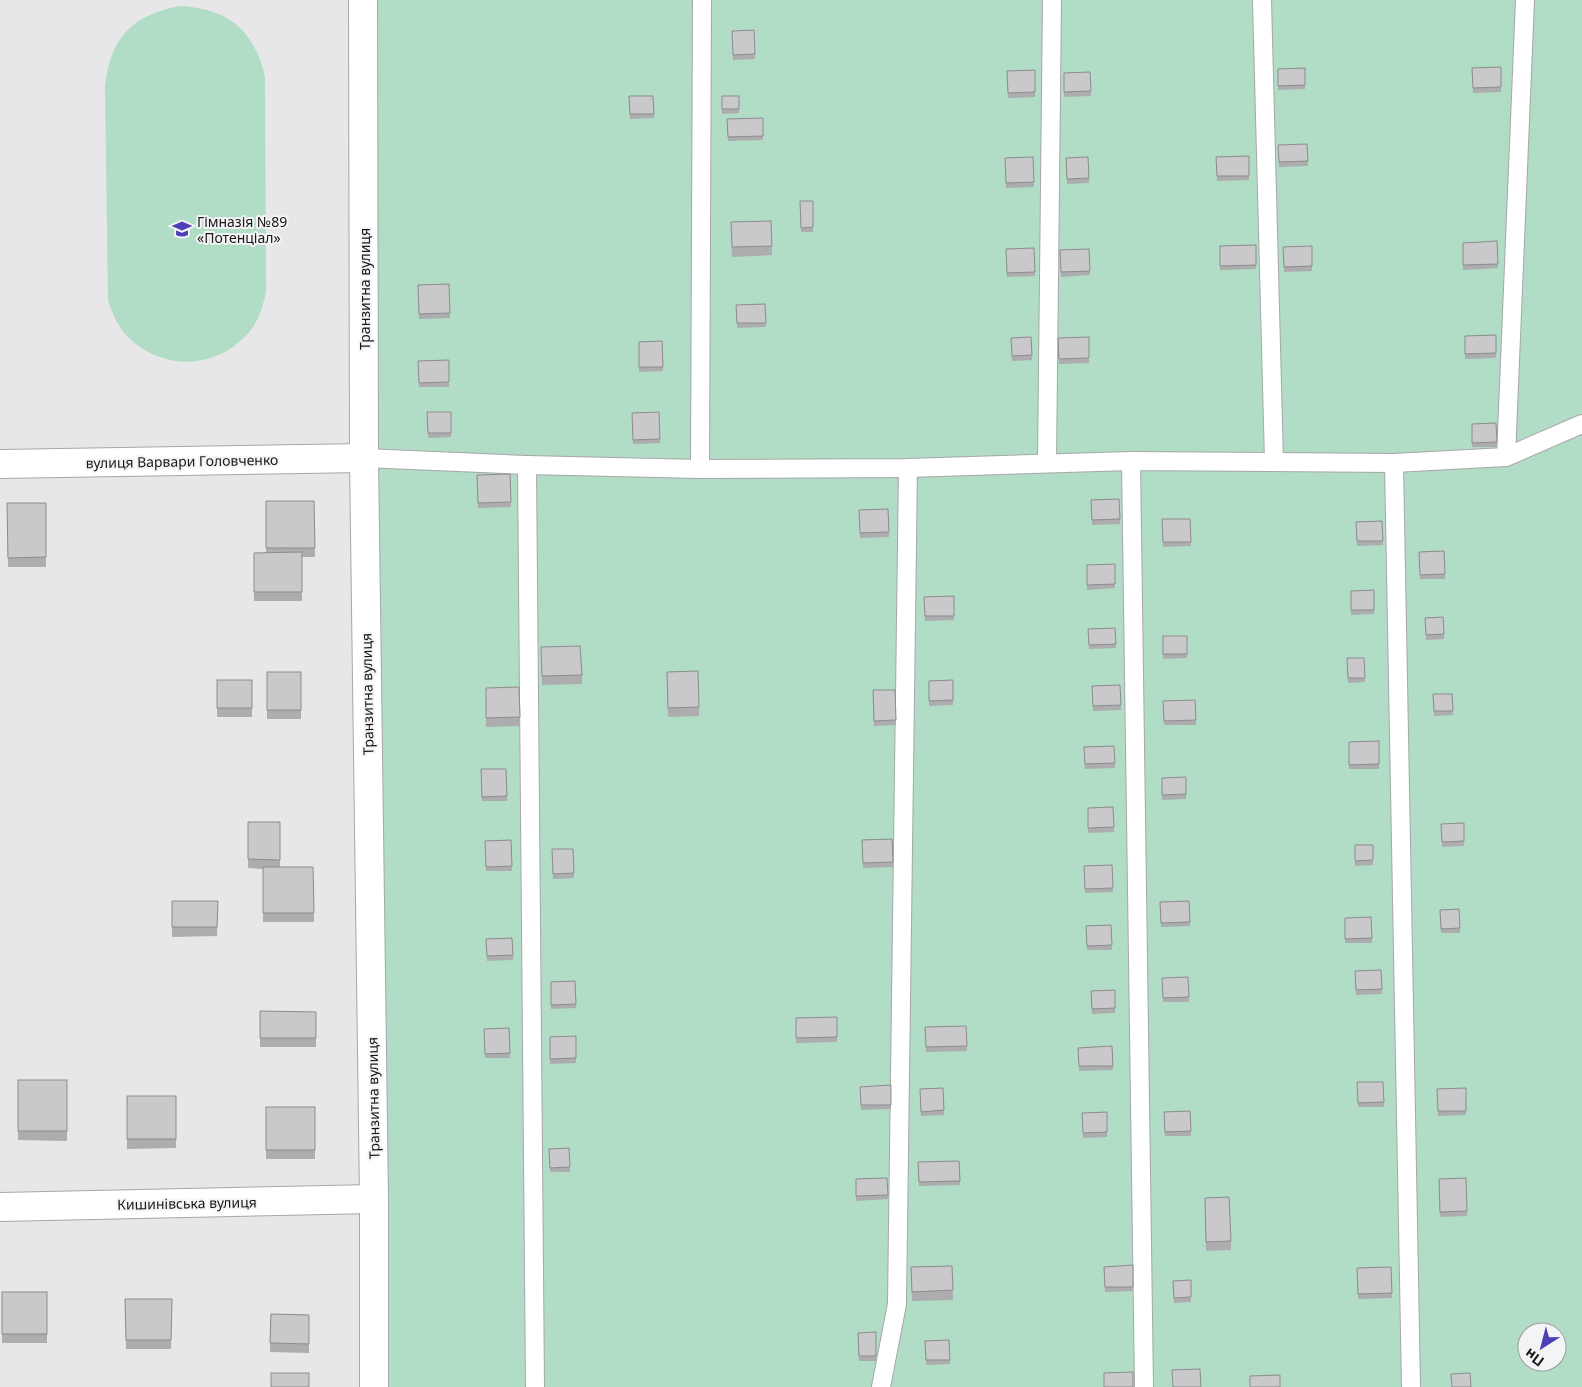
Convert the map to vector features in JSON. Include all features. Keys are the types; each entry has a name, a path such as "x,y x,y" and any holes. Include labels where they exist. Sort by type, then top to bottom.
{"street":[{"name":"Транзитна вулиця","path":"363,0 364,458 374,1199 374,1387"},
{"name":"вулиця Варвари Головченко","path":"0,464 364,458"},
{"name":"Кишинівська вулиця","path":"0,1207 374,1199"}],"lane":[{"path":"700,469 702,0"},
{"path":"1047,463 1052,0"},
{"path":"1262,0 1274,462"},
{"path":"1506,457 1526,0"},
{"path":"364,458 527,465 700,469 908,468 1131,461 1394,464 1506,457 1582,424"},
{"path":"1131,461 1144,1387"},
{"path":"1394,464 1411,1387"},
{"path":"527,465 536,1387"},
{"path":"881,1387 898,1304 908,468"}],"green space":[{"path":"363,0 1582,0 1582,1387 372,1387"},
{"path":"180,6 212,12 226,17 237,25 254,46 265,77 266,292 264,302 253,327 237,344 223,353 191,362 174,361 158,357 143,349 122,330 108,301 105,86 108,69 112,54 119,42 137,22 149,15"}],"building":[{"path":"754,30 755,54 733,55 732,31"},
{"path":"1501,67 1501,87 1473,88 1472,68"},
{"path":"1305,68 1305,85 1278,86 1278,69"},
{"path":"1035,70 1035,92 1008,93 1007,71"},
{"path":"1090,72 1091,91 1064,92 1064,73"},
{"path":"629,96 653,96 654,114 630,114"},
{"path":"722,96 739,96 739,109 722,109"},
{"path":"763,118 763,136 728,137 727,119"},
{"path":"1307,144 1308,161 1279,162 1278,145"},
{"path":"1249,156 1249,176 1217,176 1216,157"},
{"path":"1033,157 1034,182 1006,183 1005,158"},
{"path":"1088,157 1089,178 1067,179 1066,158"},
{"path":"800,201 813,201 813,227 801,228"},
{"path":"771,221 772,246 732,247 731,222"},
{"path":"1497,241 1498,264 1463,265 1463,243"},
{"path":"1256,245 1256,265 1220,266 1220,246"},
{"path":"1312,246 1312,266 1284,267 1283,247"},
{"path":"1034,248 1035,272 1007,273 1006,249"},
{"path":"1089,249 1090,271 1061,272 1060,250"},
{"path":"449,284 450,313 419,314 418,285"},
{"path":"765,304 766,323 737,323 736,305"},
{"path":"1496,335 1496,353 1465,354 1465,336"},
{"path":"1031,337 1032,355 1012,356 1011,338"},
{"path":"1089,337 1089,358 1059,359 1058,338"},
{"path":"662,341 663,367 639,367 639,342"},
{"path":"449,360 449,382 419,383 418,361"},
{"path":"427,412 451,412 451,433 428,433"},
{"path":"659,412 660,439 633,440 632,413"},
{"path":"1496,423 1497,442 1472,443 1472,424"},
{"path":"510,474 511,502 478,503 477,475"},
{"path":"1119,499 1120,519 1092,520 1091,500"},
{"path":"266,501 314,501 315,548 266,548"},
{"path":"7,503 46,503 46,557 8,558"},
{"path":"888,509 889,532 860,533 859,510"},
{"path":"1162,519 1190,519 1191,542 1163,542"},
{"path":"1382,521 1383,541 1357,541 1356,522"},
{"path":"1444,551 1445,574 1420,575 1419,552"},
{"path":"302,552 302,592 254,592 254,553"},
{"path":"1115,564 1115,584 1087,585 1087,565"},
{"path":"1374,590 1374,610 1351,610 1351,591"},
{"path":"954,596 954,616 925,616 924,597"},
{"path":"1443,617 1444,634 1426,635 1425,618"},
{"path":"1115,628 1116,644 1089,645 1088,629"},
{"path":"1163,636 1187,636 1187,654 1163,654"},
{"path":"580,646 582,675 542,676 541,647"},
{"path":"1347,658 1364,658 1365,678 1348,678"},
{"path":"698,671 699,707 668,708 667,672"},
{"path":"267,672 301,672 301,710 267,710"},
{"path":"217,680 252,680 252,708 217,708"},
{"path":"953,680 953,700 929,701 929,681"},
{"path":"1120,685 1121,705 1093,706 1092,686"},
{"path":"519,687 520,717 486,718 486,688"},
{"path":"873,690 895,690 896,720 874,721"},
{"path":"1433,694 1452,694 1453,711 1434,711"},
{"path":"1195,700 1196,720 1164,721 1163,701"},
{"path":"1379,741 1379,764 1349,765 1349,742"},
{"path":"1114,746 1115,763 1085,764 1084,747"},
{"path":"481,769 506,769 507,796 482,797"},
{"path":"1186,777 1186,794 1162,795 1162,778"},
{"path":"1113,807 1114,827 1088,828 1088,808"},
{"path":"248,822 280,822 280,860 248,859"},
{"path":"1464,823 1464,841 1442,842 1441,824"},
{"path":"892,839 893,862 863,863 862,840"},
{"path":"511,840 512,866 486,867 485,841"},
{"path":"1355,845 1373,845 1373,860 1355,861"},
{"path":"552,849 573,849 574,873 553,874"},
{"path":"1112,865 1113,888 1085,889 1084,866"},
{"path":"263,867 313,867 314,913 263,913"},
{"path":"172,901 218,901 217,927 172,927"},
{"path":"1189,901 1190,922 1161,923 1160,902"},
{"path":"1459,909 1460,928 1441,929 1440,910"},
{"path":"1371,917 1372,938 1345,939 1345,918"},
{"path":"1111,925 1112,945 1087,946 1086,926"},
{"path":"512,938 513,955 487,956 486,939"},
{"path":"1381,970 1382,989 1356,990 1355,971"},
{"path":"1188,977 1189,997 1163,998 1162,978"},
{"path":"575,981 576,1004 551,1005 551,982"},
{"path":"1115,990 1115,1008 1092,1009 1091,991"},
{"path":"260,1011 316,1012 316,1038 260,1038"},
{"path":"837,1017 837,1037 796,1038 796,1018"},
{"path":"966,1026 967,1046 926,1047 925,1027"},
{"path":"509,1028 510,1053 485,1054 484,1029"},
{"path":"576,1036 576,1058 550,1059 550,1037"},
{"path":"1112,1046 1113,1066 1079,1066 1078,1048"},
{"path":"18,1080 67,1080 67,1131 18,1131"},
{"path":"1357,1082 1383,1082 1384,1102 1358,1103"},
{"path":"891,1085 891,1105 861,1105 860,1087"},
{"path":"943,1088 944,1110 921,1112 920,1089"},
{"path":"1466,1088 1466,1111 1438,1111 1437,1089"},
{"path":"127,1096 176,1096 176,1139 127,1139"},
{"path":"266,1107 315,1107 315,1150 266,1150"},
{"path":"1190,1111 1191,1131 1165,1132 1164,1112"},
{"path":"1107,1112 1107,1132 1083,1133 1082,1113"},
{"path":"569,1148 570,1167 550,1168 549,1149"},
{"path":"959,1161 960,1181 919,1182 918,1162"},
{"path":"887,1178 888,1195 856,1196 856,1179"},
{"path":"1466,1178 1467,1211 1440,1212 1439,1179"},
{"path":"1229,1197 1231,1241 1206,1242 1205,1198"},
{"path":"1133,1265 1133,1287 1105,1287 1104,1267"},
{"path":"952,1266 953,1290 912,1292 911,1267"},
{"path":"1391,1267 1392,1293 1358,1294 1357,1268"},
{"path":"1191,1280 1191,1297 1174,1298 1173,1281"},
{"path":"2,1292 47,1292 47,1334 2,1334"},
{"path":"125,1299 172,1299 171,1340 126,1340"},
{"path":"271,1314 309,1315 309,1344 270,1343"},
{"path":"876,1332 876,1356 859,1356 858,1333"},
{"path":"949,1340 950,1360 926,1360 925,1341"},
{"path":"1200,1369 1201,1387 1173,1387 1172,1370"},
{"path":"1133,1372 1133,1387 1104,1387 1104,1373"},
{"path":"271,1373 309,1373 309,1387 271,1387"},
{"path":"1470,1373 1471,1387 1452,1387 1451,1374"},
{"path":"1280,1375 1280,1387 1250,1387 1250,1376"}],"place":[{"name":"Гімназія №89 «Потенціал»","path":"182,229"}]}
